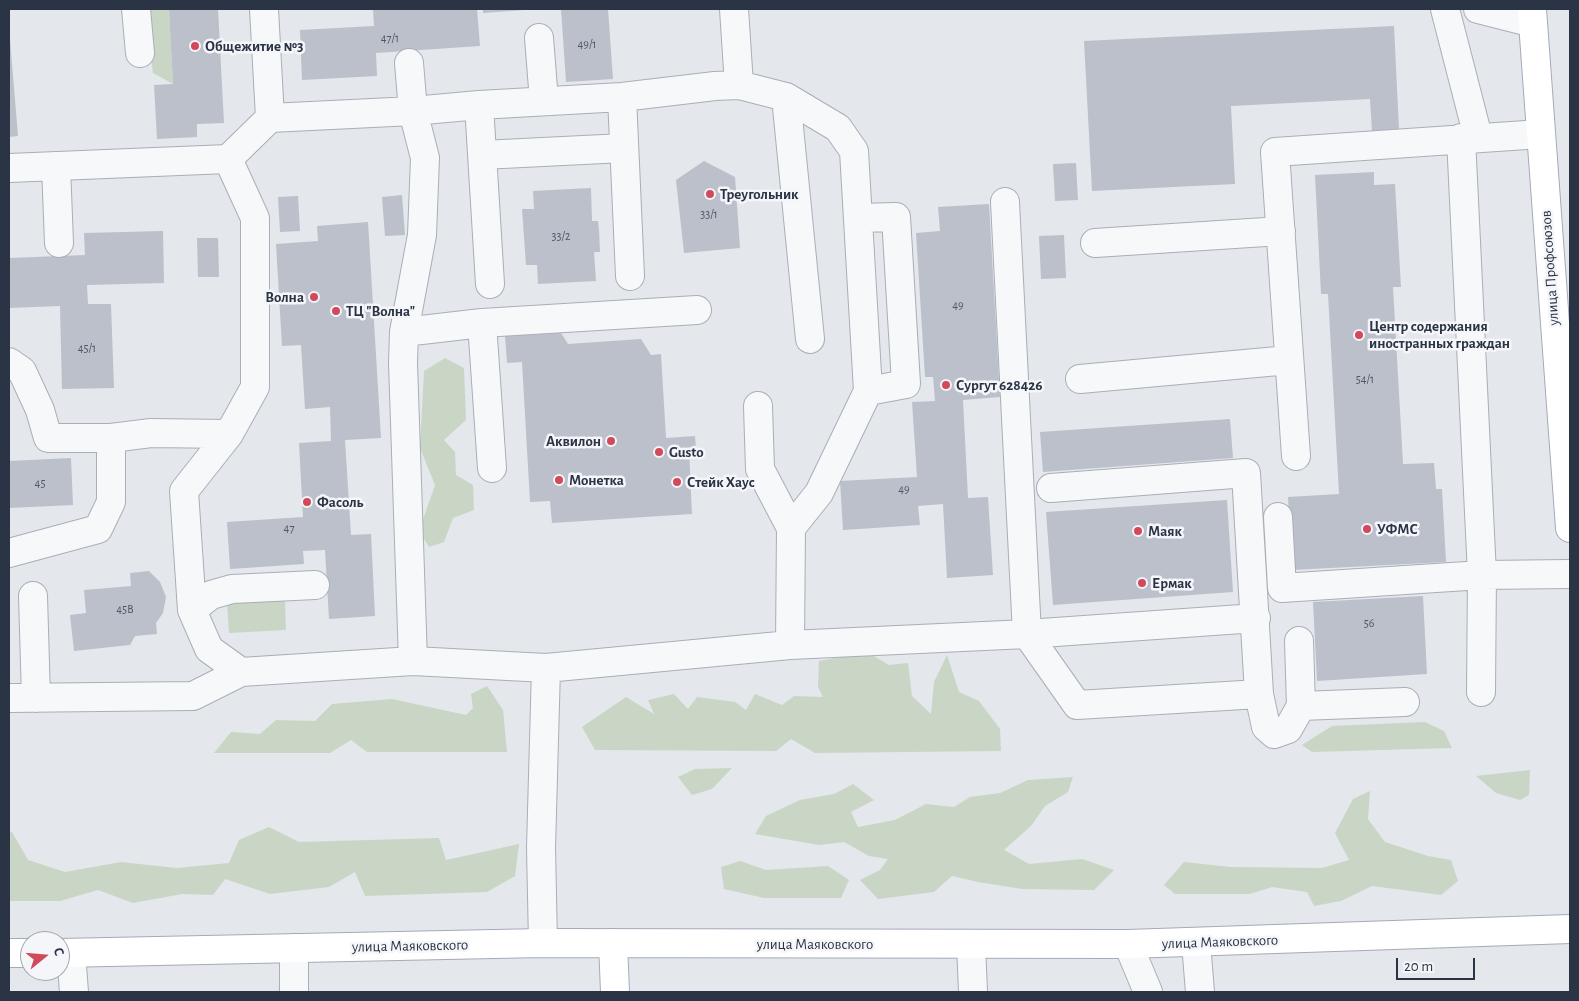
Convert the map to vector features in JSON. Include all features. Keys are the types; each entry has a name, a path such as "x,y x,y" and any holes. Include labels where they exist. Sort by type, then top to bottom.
{"main road":[{"name":"улица Профсоюзов","path":"1532,16 1570,528"},
{"name":"улица Маяковского","path":"70,953 543,943 971,945 1196,943 1570,929"},
{"path":"613,943 615,992"}],"lane":[{"path":"136,9 140,53"},
{"path":"270,118 264,9 271,9"},
{"path":"734,9 739,85"},
{"path":"1445,9 1469,138 1482,575 1481,692"},
{"path":"1478,9 1532,16"},
{"path":"539,38 544,101"},
{"path":"409,63 414,111 424,158 422,235 404,332 403,363 412,661"},
{"path":"9,168 228,159 270,118 414,111 479,105 622,97 739,85 786,97 838,128 854,151 868,391 819,493 791,528"},
{"path":"622,97 630,276"},
{"path":"786,97 810,339"},
{"path":"479,105 490,284"},
{"path":"1296,456 1275,152 1540,134"},
{"path":"482,155 624,148"},
{"path":"228,159 255,218 255,387 229,434 184,491 192,610 209,650 241,672"},
{"path":"56,166 59,243"},
{"path":"1006,202 1027,634 1077,705 1259,694"},
{"path":"858,218 896,217 906,384 868,391"},
{"path":"1095,243 1280,231"},
{"path":"404,332 482,324 697,310"},
{"path":"482,324 492,468"},
{"path":"1080,379 1289,360"},
{"path":"9,362 22,371 40,410 48,438 111,438 151,432 229,434"},
{"path":"758,406 760,469 791,528 790,645"},
{"path":"9,554 98,529 111,502 111,438"},
{"path":"1051,488 1246,473 1259,694 1266,727 1274,734 1288,729 1301,706 1299,641"},
{"path":"1278,517 1282,588 1482,575 1570,574"},
{"path":"192,610 211,595 232,589 315,585"},
{"path":"34,596 36,698"},
{"path":"9,698 193,696 241,672 412,661 546,679 790,645 1027,634 1256,618"},
{"path":"543,943 541,848 546,679"},
{"path":"1301,706 1405,702"},
{"path":"1196,943 1200,992"},
{"path":"1128,944 1148,992"},
{"path":"971,945 974,992"},
{"path":"294,948 294,992"},
{"path":"70,975 74,992"}],"green space":[{"path":"150,9 169,9 173,84 153,73 149,45"},
{"path":"445,358 464,368 466,420 444,440 455,452 456,475 473,485 474,510 453,518 444,542 429,547 419,531 435,485 420,448 424,371"},
{"path":"285,599 286,630 229,633 227,602"},
{"path":"867,652 889,665 908,663 912,696 931,714 934,682 947,655 959,692 979,701 1000,729 1001,751 815,753 791,739 776,751 595,750 582,727 626,697 654,714 648,700 674,694 688,709 697,697 735,702 746,710 755,694 782,705 794,696 823,697 818,687 819,661"},
{"path":"487,686 503,710 507,752 367,752 351,740 330,753 214,753 231,732 260,734 276,720 315,721 332,704 392,699 466,715 473,708 471,694"},
{"path":"1425,722 1444,731 1452,748 1312,752 1302,745 1332,726"},
{"path":"732,768 712,789 692,795 678,777 695,769"},
{"path":"1530,770 1529,795 1520,800 1496,793 1476,776"},
{"path":"1073,777 1068,792 1045,806 1031,826 1004,850 1029,864 1082,859 1114,870 1094,890 1022,889 952,876 934,892 878,899 860,880 880,870 888,859 869,856 844,842 819,845 755,834 766,816 800,800 834,794 853,784 874,800 851,812 858,827 895,820 926,804 954,807 970,797 1000,793 1028,780"},
{"path":"1370,791 1368,819 1385,842 1428,856 1451,860 1458,881 1441,895 1372,886 1341,901 1314,906 1307,892 1272,887 1250,894 1175,894 1164,885 1184,862 1231,867 1322,868 1349,860 1335,833 1353,799"},
{"path":"269,827 299,842 439,838 446,860 519,844 515,876 487,892 365,896 355,872 329,887 270,894 225,879 213,895 182,894 133,903 98,890 60,901 9,901 9,833 12,832 28,860 65,872 121,862 177,868 229,863 239,840"},
{"path":"740,861 766,870 828,866 849,880 841,898 764,898 724,889 721,867"}],"building":[{"name":"Общежитие №3","path":"169,9 218,9 224,123 197,124 197,137 157,139 154,85 173,84"},
{"path":"373,9 477,9 480,46 376,53 377,76 302,80 300,30 374,26"},
{"path":"483,9 524,9 524,10 483,13"},
{"path":"561,9 608,9 613,79 566,82"},
{"path":"1394,26 1399,129 1372,131 1370,99 1231,106 1235,184 1092,191 1084,41"},
{"path":"9,27 18,136 9,137"},
{"path":"704,161 735,177 740,248 684,253 676,180"},
{"path":"1076,163 1078,200 1055,201 1053,164"},
{"path":"1374,172 1374,185 1395,184 1401,287 1393,287 1403,464 1434,463 1436,489 1442,489 1446,562 1292,570 1288,497 1339,494 1328,294 1321,294 1315,175"},
{"path":"591,188 592,221 598,221 599,230 600,252 594,252 596,281 538,284 537,265 526,265 522,209 534,209 533,191"},
{"path":"402,195 405,235 385,236 382,197"},
{"path":"298,196 300,231 280,232 278,197"},
{"path":"989,204 1000,397 963,400 968,498 988,497 993,575 947,578 943,504 918,506 920,525 843,530 840,481 917,477 912,402 935,401 933,377 925,377 916,233 940,231 938,207"},
{"path":"368,222 381,438 345,440 351,535 371,534 375,616 329,619 325,550 303,551 304,564 230,569 227,522 303,517 299,443 331,441 330,407 305,409 301,345 282,346 276,244 318,241 317,226"},
{"path":"163,231 164,283 87,285 88,304 111,304 114,388 62,389 60,306 9,308 9,258 85,255 84,233"},
{"path":"1064,235 1066,278 1041,279 1039,236"},
{"path":"197,238 218,238 219,277 198,277"},
{"name":"Аквилон","path":"561,333 568,344 641,339 651,355 661,354 666,438 695,436 696,449 689,450 692,514 552,523 550,501 530,502 522,362 507,363 505,336"},
{"path":"1230,419 1233,458 1043,472 1040,432"},
{"path":"71,458 73,505 9,508 9,461"},
{"name":"Маяк","path":"1227,500 1233,592 1053,605 1046,512"},
{"path":"149,571 160,582 166,597 163,613 156,623 157,634 135,636 130,645 74,651 70,615 86,613 84,590 131,586 130,573"},
{"path":"1423,596 1427,674 1317,681 1313,602"}],"place":[{"name":"Общежитие №3","path":"195,46"},
{"name":"Треугольник","path":"710,194"},
{"name":"Волна","path":"314,297"},
{"name":"ТЦ \"Волна\"","path":"336,311"},
{"name":"Центр содержания иностранных граждан","path":"1359,335"},
{"name":"Сургут 628426","path":"946,385"},
{"name":"Аквилон","path":"611,441"},
{"name":"Gusto","path":"659,452"},
{"name":"Монетка","path":"559,480"},
{"name":"Стейк Хаус","path":"677,482"},
{"name":"Фасоль","path":"307,502"},
{"name":"УФМС","path":"1367,529"},
{"name":"Маяк","path":"1138,531"},
{"name":"Ермак","path":"1142,583"}]}
